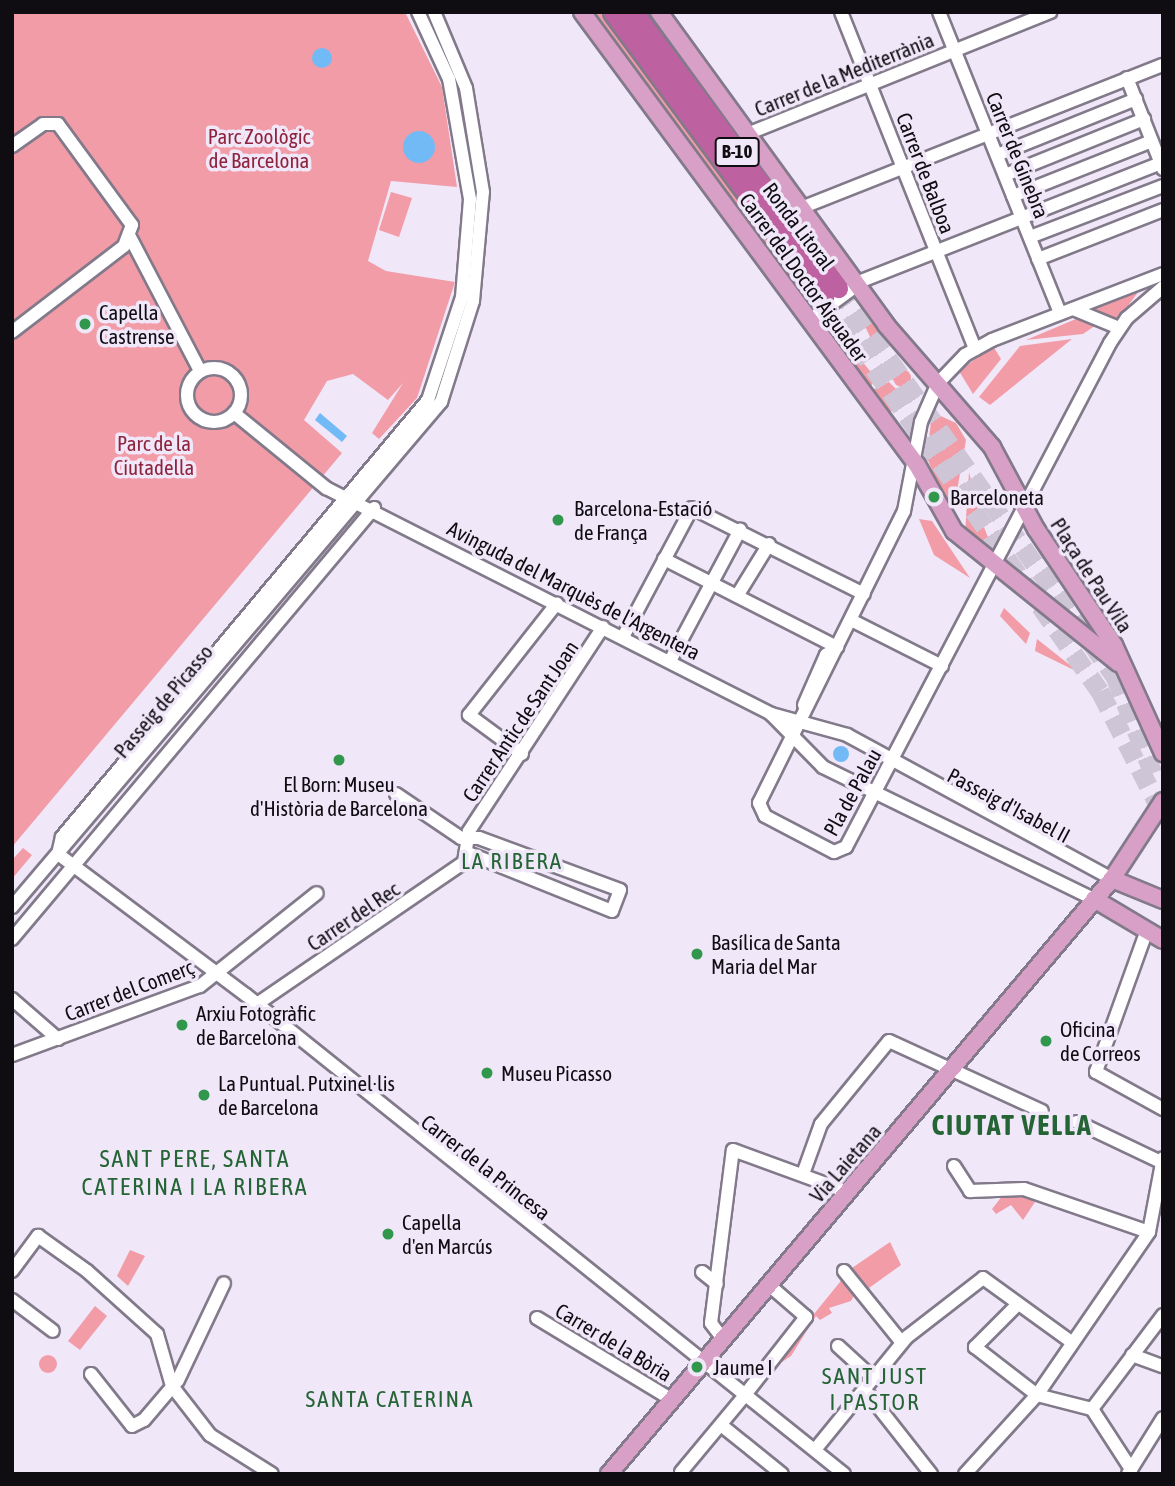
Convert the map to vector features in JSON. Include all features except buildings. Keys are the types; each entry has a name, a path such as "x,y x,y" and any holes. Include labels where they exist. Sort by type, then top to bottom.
{"highway":[{"name":"Ronda Litoral","path":"613,12 839,290"},
{"name":"Ronda Litoral","path":"635,14 839,290"}],"main road":[{"name":"Carrer del Doctor Aiguader","path":"582,12 918,465"},
{"name":"Carrer del Doctor Aiguader","path":"659,12 801,208 839,290 938,383"},
{"name":"Plaça de Pau Vila","path":"938,383 992,447 1024,507 1122,666 1158,731 1163,753"},
{"name":"Plaça de Pau Vila","path":"918,465 954,531 1122,666"},
{"path":"1163,802 1151,829 1112,879 1163,900"},
{"name":"Via Laietana","path":"609,1474 1112,879"},
{"path":"1094,899 1163,940"}],"street":[{"path":"354,499 428,400 462,297 470,199 463,137 439,51 418,12"},
{"path":"58,854 62,837 354,499 442,402 468,325 479,268 483,192 475,126 434,12"},
{"name":"Carrer de Balboa","path":"841,12 975,349"},
{"name":"Carrer de Ginebra","path":"939,12 1038,259 1066,311"},
{"name":"Carrer de la Mediterrània","path":"747,134 1050,12"},
{"path":"801,208 1163,65"},
{"path":"810,320 839,290 1162,165 1127,78"},
{"path":"997,155 1136,99"},
{"path":"1005,175 1144,119"},
{"path":"12,146 43,124 58,124 130,218 130,237 200,371"},
{"path":"1013,196 1152,141"},
{"path":"1030,237 1163,186"},
{"path":"1038,259 1163,210"},
{"path":"12,332 130,237"},
{"path":"918,465 921,422 938,383 975,349 1163,274"},
{"name":"Plaça de Pau Vila","path":"993,565 1116,334 1163,287"},
{"path":"1066,311 1116,334"},
{"path":"217,367 233,374 241,398 234,413 211,422 190,408 189,383 200,371 217,367"},
{"name":"Avinguda del Marquès de l'Argentera","path":"234,413 326,488 374,508 771,714 800,719 847,735 890,763"},
{"name":"Pla de Palau","path":"918,465 904,511 759,803 765,816 841,852 942,666 993,565"},
{"name":"Passeig de Picasso","path":"12,907 341,519 354,499"},
{"path":"12,939 374,508"},
{"path":"623,637 692,508 769,544 864,594"},
{"path":"670,662 709,583 740,530"},
{"path":"737,596 769,544"},
{"path":"664,559 837,647"},
{"path":"522,754 470,715 557,603"},
{"path":"851,620 942,666"},
{"name":"Carrer Antic de Sant Joan","path":"473,838 522,754 603,627"},
{"name":"Avinguda del Marquès de l'Argentera","path":"771,714 823,767 876,788"},
{"path":"146,751 160,763"},
{"name":"Passeig d'Isabel II","path":"890,763 1112,879"},
{"path":"876,788 1094,899"},
{"path":"396,794 439,827 473,838 621,890 612,911 468,853 473,838"},
{"name":"Carrer del Rec","path":"251,1003 468,853"},
{"name":"Carrer de la Princesa","path":"58,854 214,976 231,986 844,1474"},
{"name":"Carrer del Comerç","path":"12,1055 187,993 214,976 317,893"},
{"path":"1147,930 1096,1072 1163,1109"},
{"path":"12,999 58,1038"},
{"path":"803,1174 821,1124 889,1041 1042,1111"},
{"path":"965,1474 1037,1395 1067,1345 1095,1316 1114,1276 1149,1232 1162,1161 1077,1122"},
{"path":"723,1339 711,1323 733,1150 848,1192"},
{"path":"954,1166 967,1189 1024,1189 1041,1197 1092,1208 1149,1232"},
{"path":"12,1271 38,1236 142,1316 157,1334 172,1386 210,1435 252,1458 272,1474"},
{"path":"844,1271 902,1343"},
{"path":"702,1272 717,1284"},
{"path":"818,1446 902,1343 983,1278 1067,1345"},
{"path":"91,1374 132,1426 158,1409 224,1283"},
{"path":"681,1472 745,1396 806,1317 769,1286"},
{"path":"12,1300 53,1331"},
{"path":"1018,1304 975,1347 1037,1395 1093,1409 1134,1472 1163,1418"},
{"path":"1093,1409 1163,1315"},
{"name":"Carrer de la Bòria","path":"537,1318 671,1399"},
{"path":"838,1346 874,1379"},
{"path":"1132,1355 1163,1366"},
{"path":"865,1390 883,1417 931,1474"},
{"path":"721,1424 782,1474"}],"green space":[{"path":"12,12 405,12 442,87 457,187 391,181 368,261 386,271 455,282 417,398 379,439 372,433 403,383 388,400 353,374 327,381 304,420 342,453 12,847"},
{"path":"591,12 602,12 812,299 807,303"},
{"path":"391,192 412,198 399,237 379,230"},
{"path":"1139,291 1118,319 1088,311"},
{"path":"867,313 884,335 874,345 861,318"},
{"path":"1083,316 1102,321 1083,334 1026,340"},
{"path":"838,333 876,378 870,388 832,338"},
{"path":"1072,339 990,405 979,397 1020,346"},
{"path":"993,346 1001,359 973,394 959,371"},
{"path":"898,369 906,369 911,378 909,385 898,387 893,382 893,374"},
{"path":"889,382 904,397 889,414 872,390"},
{"path":"932,412 956,423 966,440 952,519 927,458"},
{"path":"969,472 979,514 992,548 965,534"},
{"path":"919,519 932,521 970,578 934,555"},
{"path":"1004,608 1030,633 1026,644 1000,616"},
{"path":"1037,639 1080,673 1035,651"},
{"path":"23,848 32,855 12,879 12,860"},
{"path":"1023,1193 1035,1202 1023,1220 1011,1205 996,1214 992,1209 1003,1195"},
{"path":"890,1242 901,1265 862,1293 849,1270"},
{"path":"130,1250 145,1256 128,1286 117,1276"},
{"path":"844,1277 856,1292 851,1301 829,1308 832,1313 820,1320 816,1316 791,1356 767,1372"},
{"path":"95,1306 107,1316 80,1350 68,1341"},
{"path":"48,1355 54,1358 57,1364 54,1370 48,1373 42,1370 39,1364 42,1358"}],"water":[{"path":"318,48 326,48 332,58 326,68 318,68 312,62 312,54"},
{"path":"419,131 431,135 435,147 431,159 419,163 407,159 403,147 407,135"},
{"path":"320,413 347,436 342,442 315,420"},
{"path":"841,746 847,748 847,760 841,762 835,760 833,754 835,748"}],"tunnel":[{"path":"838,288 1115,676 1153,773"},
{"path":"824,297 1100,691 1163,814"}],"place":[{"name":"Capella Castrense","path":"85,324"},
{"name":"Barceloneta","path":"934,497"},
{"name":"Barcelona-Estació de França","path":"558,520"},
{"name":"El Born: Museu d'Història de Barcelona","path":"339,760"},
{"name":"Basílica de Santa Maria del Mar","path":"697,954"},
{"name":"Arxiu Fotogràfic de Barcelona","path":"182,1025"},
{"name":"Oficina de Correos","path":"1046,1041"},
{"name":"Museu Picasso","path":"487,1073"},
{"name":"La Puntual. Putxinel·lis de Barcelona","path":"204,1095"},
{"name":"Capella d'en Marcús","path":"388,1234"},
{"name":"Jaume I","path":"697,1367"}],"district":[{"name":"LA RIBERA","path":"512,861"},
{"name":"CIUTAT VELLA","path":"1012,1125"},
{"name":"SANT PERE, SANTA CATERINA I LA RIBERA","path":"195,1173"},
{"name":"SANT JUST I PASTOR","path":"875,1389"},
{"name":"SANTA CATERINA","path":"390,1399"}],"park label":[{"name":"Parc Zoològic de Barcelona","path":"259,148"},
{"name":"Parc de la Ciutadella","path":"154,455"}]}
